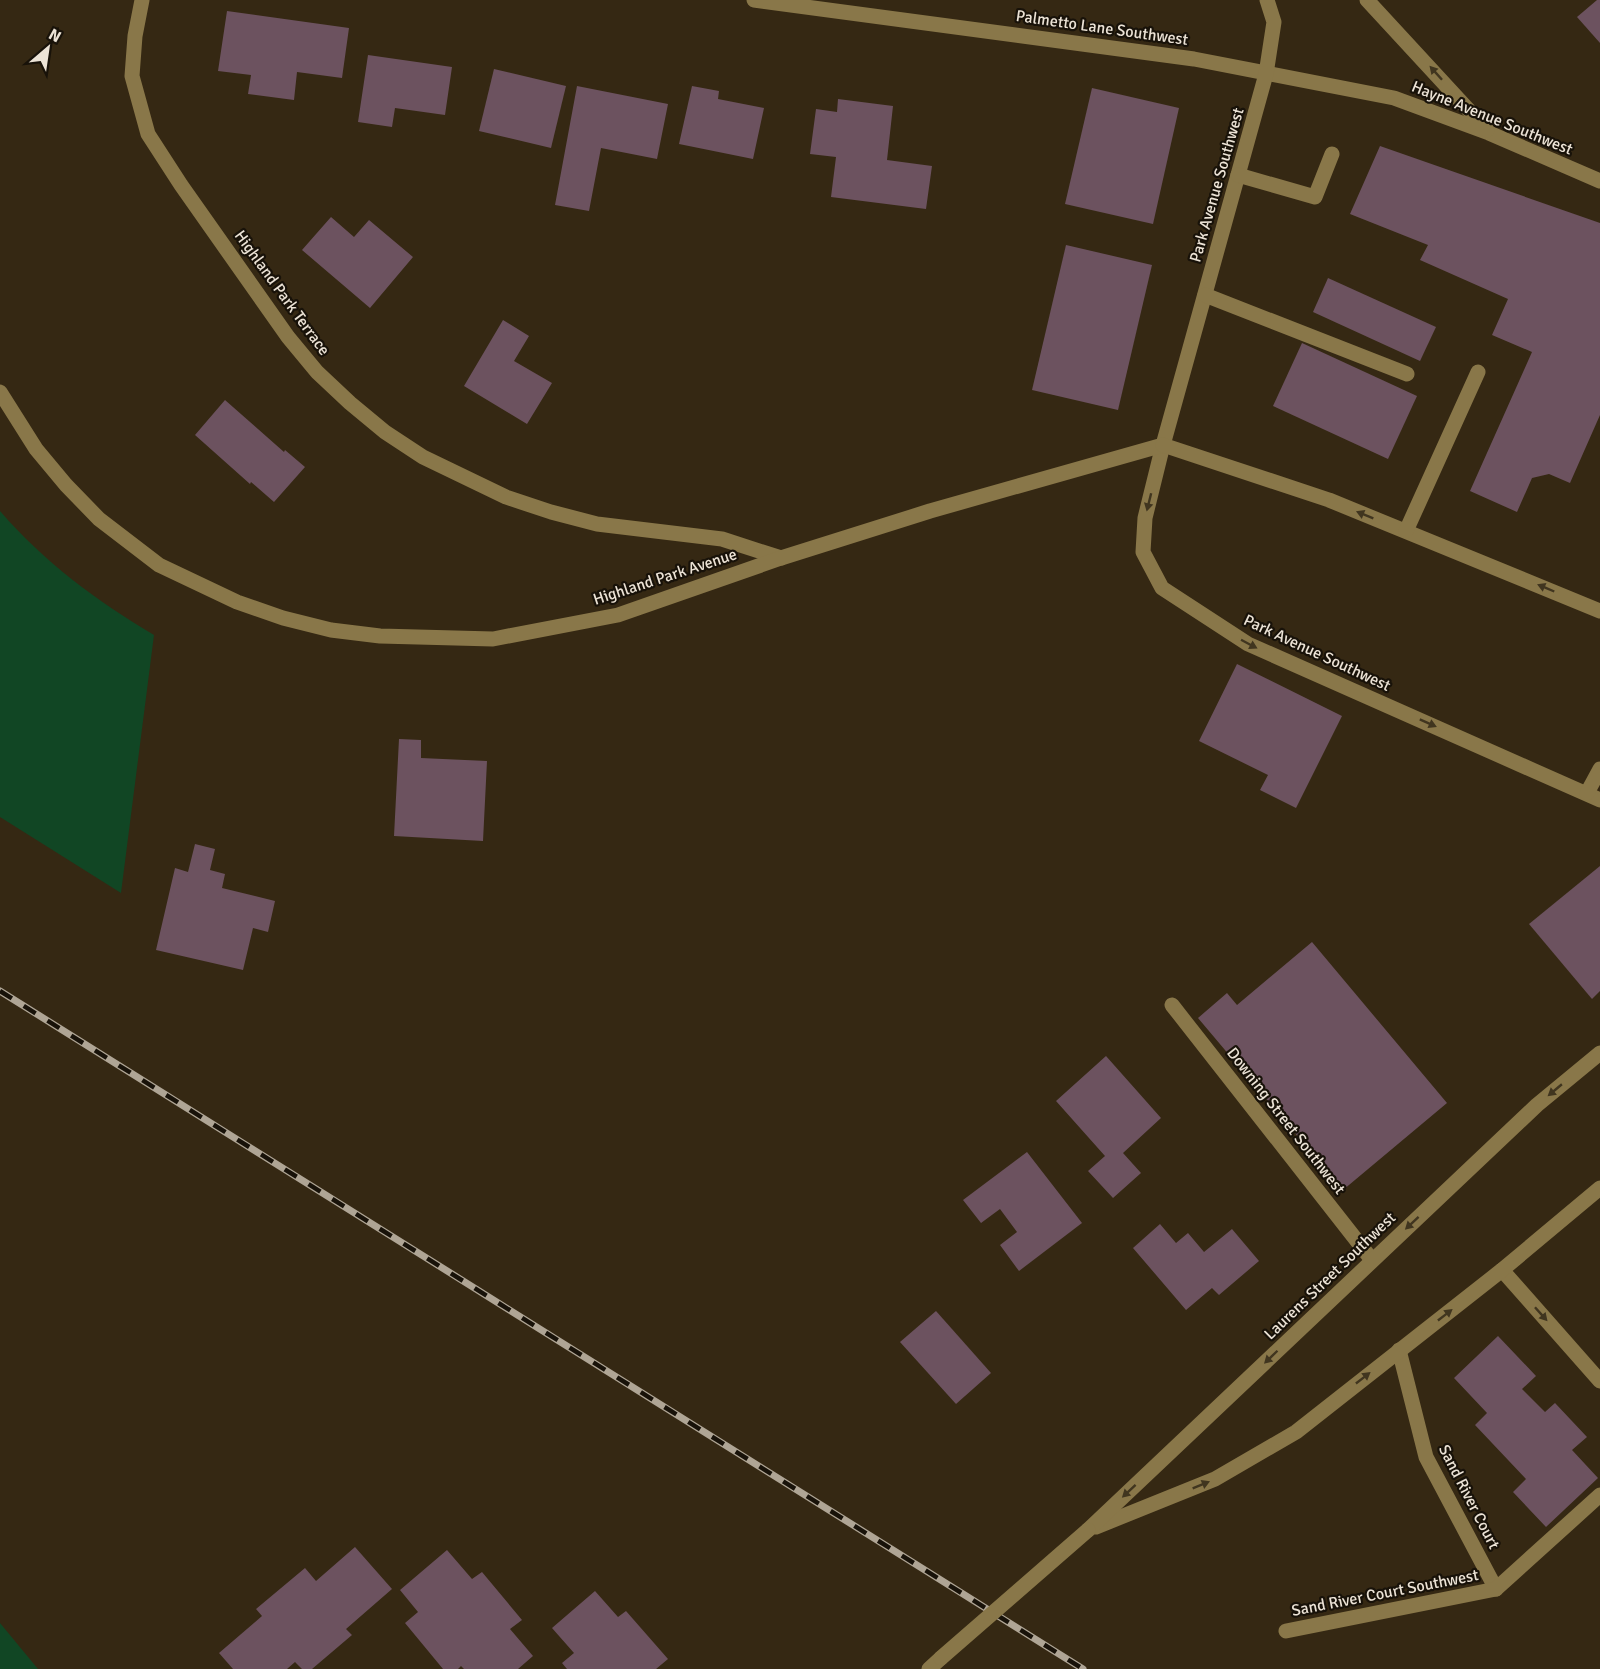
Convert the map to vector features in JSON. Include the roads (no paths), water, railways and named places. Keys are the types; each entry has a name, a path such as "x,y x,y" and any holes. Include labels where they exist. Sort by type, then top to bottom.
{"street":[{"name":"Highland Park Terrace","path":"142,0 135,36 132,76 148,135 288,337 318,372 350,403 385,432 423,457 506,497 597,524 722,539 781,558"},
{"name":"Palmetto Lane Southwest","path":"754,0 1178,56 1266,74"},
{"path":"1266,74 1274,22 1267,0"},
{"path":"1368,0 1489,133"},
{"name":"Hayne Avenue Southwest","path":"1266,74 1394,98 1489,133 1600,181"},
{"name":"Park Avenue Southwest","path":"1266,74 1163,445 1145,518 1143,552 1162,588 1248,644 1594,797"},
{"path":"1238,175 1315,197 1332,154"},
{"path":"1205,295 1407,374"},
{"path":"1406,531 1478,372"},
{"name":"Highland Park Avenue","path":"0,392 36,449 66,485 99,519 159,565 237,602 283,618 331,630 380,636 493,639 618,615 781,558 930,510 1163,445"},
{"path":"1163,445 1329,500 1600,611"},
{"path":"1594,797 1600,769"},
{"name":"Downing Street Southwest","path":"1172,1005 1372,1260"},
{"name":"Laurens Street Southwest","path":"929,1669 1088,1530 1537,1105 1600,1053"},
{"name":"Laurens Street Southwest","path":"1088,1530 1215,1479 1296,1432 1502,1270 1600,1188"},
{"path":"1502,1270 1600,1381"},
{"name":"Sand River Court","path":"1399,1350 1426,1457 1496,1588"},
{"name":"Sand River Court Southwest","path":"1286,1631 1496,1588 1600,1496"}],"railway":[{"path":"0,991 1083,1669"}]}
